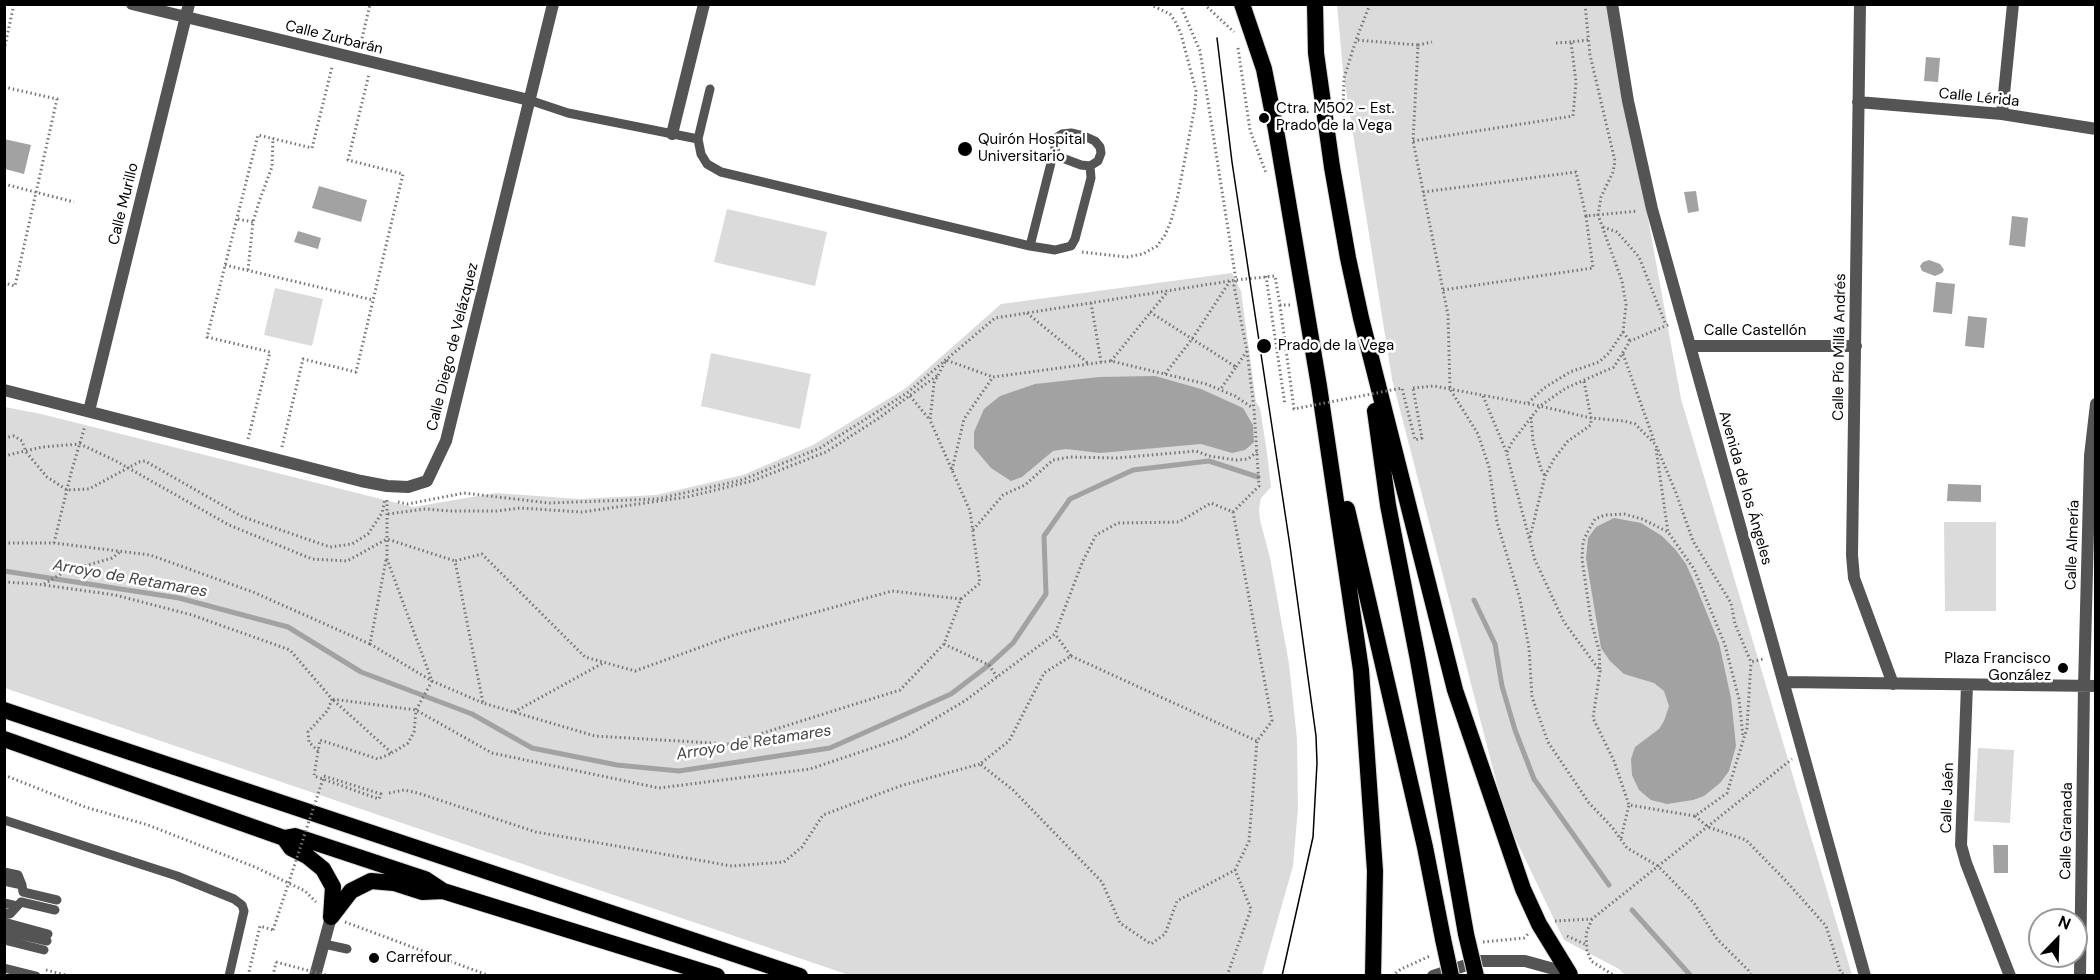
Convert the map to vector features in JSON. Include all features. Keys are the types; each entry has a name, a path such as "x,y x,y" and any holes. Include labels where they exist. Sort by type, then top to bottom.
{"highway":[{"path":"1242,4 1264,69 1276,130 1319,386 1361,670 1375,871 1373,975"},
{"path":"1315,4 1316,53 1332,167 1361,318 1388,505 1466,934 1476,975"},
{"path":"1361,318 1455,690 1523,889 1539,924 1571,974"},
{"path":"1319,386 1425,847 1451,975"},
{"path":"4,710 800,975"},
{"path":"4,739 284,838 295,836 425,879 443,891 717,975"},
{"path":"284,838 291,848 307,856 323,869 333,887 330,917"},
{"path":"330,917 351,891 371,881 394,883 422,892 443,891"}],"street":[{"name":"Calle Zurbarán","path":"132,4 528,100"},
{"name":"Calle Murillo","path":"89,411 189,4"},
{"name":"Calle Diego de Velázquez","path":"4,390 361,481 408,487 427,481 446,441 553,4"},
{"path":"672,134 704,4"},
{"name":"Avenida de los Ángeles","path":"1612,4 1628,101 1652,209 1865,975"},
{"name":"Calle Pío Millá Andrés","path":"1860,4 1852,555 1854,578 1893,684"},
{"path":"2002,114 2013,4"},
{"name":"Calle Lérida","path":"1858,102 2002,114 2096,129"},
{"name":"Calle Castellón","path":"1690,346 1856,346"},
{"name":"Calle Almería","path":"2090,686 2091,456 2096,404"},
{"path":"1784,682 2090,686"},
{"name":"Calle Jaén","path":"1968,685 1961,845 2010,975"},
{"name":"Calle Granada","path":"2080,975 2090,686"},
{"path":"315,975 330,917"},
{"path":"1433,975 1479,962 1525,961 1571,974"}],"lane":[{"path":"710,89 698,139 701,154 707,164 721,172 1042,249 1063,249 1074,243 1079,231 1091,178 1090,166"},
{"path":"528,100 568,113 698,139"},
{"path":"1071,133 1095,141 1101,153 1098,161 1090,166 1074,164 1057,156 1054,144 1056,138 1062,134 1071,133"},
{"path":"1030,246 1051,163"},
{"path":"4,820 177,876 242,904 244,911 229,975"},
{"path":"4,872 18,875 23,892 57,900"},
{"path":"4,880 22,885"},
{"path":"4,913 10,914 21,902 55,910"},
{"path":"4,903 17,906"},
{"path":"4,922 46,942"},
{"path":"4,931 46,942"},
{"path":"4,940 46,942"},
{"path":"324,944 347,949"},
{"path":"4,968 36,975"}],"path":[{"path":"4,50 14,4"},
{"path":"357,59 370,4"},
{"path":"1063,249 1127,257 1143,254 1157,246 1171,221 1182,180 1196,91 1182,34 1175,21 1170,14 1149,4"},
{"path":"1180,4 1200,51 1254,409 1259,486 1233,512"},
{"path":"1204,4 1236,34 1235,26"},
{"path":"1345,131 1342,109 1344,78 1370,4"},
{"path":"1528,403 1544,388 1569,372 1599,362 1609,353 1623,332 1626,305 1622,281 1598,215 1601,197 1613,172 1615,161 1588,40 1585,4"},
{"path":"1356,40 1418,45 1432,42"},
{"path":"1556,43 1588,40"},
{"path":"1413,141 1573,116 1576,82 1571,42"},
{"path":"1238,45 1250,130 1267,177"},
{"path":"1418,45 1413,141 1448,315 1450,389 1478,434 1489,467 1497,522 1520,599 1528,639 1532,697 1548,742 1589,803 1627,848 1658,866 1694,903 1717,939 1751,975"},
{"path":"245,451 270,352 207,337 258,135 312,148 335,54"},
{"path":"279,460 303,359 356,372 374,300 403,174 348,160 371,62"},
{"path":"4,87 57,99 15,286 4,283"},
{"path":"248,270 254,222 272,167 273,138"},
{"path":"1423,192 1576,172 1586,216 1593,268 1443,290"},
{"path":"4,184 74,202"},
{"path":"1586,216 1652,209"},
{"path":"237,219 254,222"},
{"path":"1603,227 1617,232 1639,257 1666,325"},
{"path":"225,265 374,300"},
{"path":"1266,276 1285,405"},
{"path":"387,486 394,501 408,504 464,493 549,503 657,499 742,480 820,448 907,393 995,318 1236,280 1275,276 1294,409 1402,388 1415,440 1422,438 1413,387 1434,386 1528,403 1591,418 1635,424 1656,445 1668,532 1694,569 1725,645 1739,699 1744,741"},
{"path":"1165,374 1192,339 1230,281"},
{"path":"1111,361 1168,291"},
{"path":"1091,303 1101,362"},
{"path":"1280,305 1291,304"},
{"path":"1150,312 1236,367"},
{"path":"1027,313 1089,364"},
{"path":"1506,454 1512,442 1540,406 1566,388 1614,367 1630,341 1682,318"},
{"path":"1623,332 1630,341"},
{"path":"1220,390 1247,351"},
{"path":"1623,354 1693,541 1731,603 1735,624 1751,662 1748,728 1727,793 1695,816"},
{"path":"930,420 934,383 946,360"},
{"path":"946,360 993,377 1111,361 1206,384 1234,396 1254,409"},
{"path":"388,514 425,509 497,511 520,508 582,512 687,497 752,481 826,452 879,418 938,375"},
{"path":"952,470 964,419 993,377"},
{"path":"1529,539 1545,476 1554,459 1568,441 1591,424 1584,381"},
{"path":"1395,387 1398,398"},
{"path":"4,543 54,543 150,555 253,592 370,644 432,681 483,703 595,736 728,744 900,690 944,644 962,599 980,583 970,512 930,420 910,396"},
{"path":"1483,396 1506,454 1535,560 1564,622 1600,671"},
{"path":"1531,417 1533,441 1540,469 1545,476"},
{"path":"54,543 85,426"},
{"path":"4,438 14,436 22,441 26,452 47,477 67,490 89,489 145,461 243,517 330,547 352,544 368,534 382,513 387,486"},
{"path":"4,456 42,447 80,444 128,468 229,525 312,559 347,561 387,539 455,561 482,554 585,657 635,671 734,635 892,591 962,599"},
{"path":"973,530 1003,495 1025,485 1053,460 1070,457 1117,458 1196,451 1209,456 1236,460 1248,459 1257,452"},
{"path":"370,644 387,559 387,486"},
{"path":"332,699 416,710 492,753 659,788 810,768 905,737 966,700 1055,634 1082,563 1096,536 1118,523 1179,522 1211,502 1233,512"},
{"path":"980,764 1013,790 1102,882 1120,923 1150,944 1165,933 1177,901 1235,870 1249,841 1257,741 1272,721 1233,512"},
{"path":"1620,839 1629,805 1614,761 1593,718 1600,671 1599,650 1591,621 1582,559 1583,542 1595,519 1605,515 1624,514 1642,519 1668,532"},
{"path":"42,585 64,572 112,558 121,551"},
{"path":"248,975 260,926 273,930 320,787 324,776 381,794 379,799 325,780 314,776 320,740 378,759 392,753 408,744 414,732 416,710 432,681 387,559"},
{"path":"455,561 483,703"},
{"path":"4,582 115,595 192,615 290,650 332,699 392,753"},
{"path":"1055,634 1071,656 1257,741"},
{"path":"944,644 989,665 997,677"},
{"path":"389,792 404,790 418,793 537,832 732,866 784,862 802,847 823,815 900,786 980,764 1009,741 1044,673 1071,656"},
{"path":"1751,662 1777,656"},
{"path":"514,712 605,662"},
{"path":"318,751 309,742 308,732 328,710 332,699"},
{"path":"1615,975 1591,961 1586,934 1592,919 1803,751"},
{"path":"4,775 85,807 148,825 255,867 305,891 330,917 490,975"},
{"path":"1629,805 1695,816 1708,827 1746,840 1826,926 1841,974 1847,975"},
{"path":"1227,975 1251,909 1235,870"},
{"path":"1539,924 1557,920 1592,919"},
{"path":"1557,920 1569,938 1587,945"},
{"path":"273,975 276,962 329,975"}],"shaded area":[{"path":"1337,5 1609,5 1681,399 1852,975 1625,975 1619,969 1564,940 1506,819 1392,379 1343,71"},
{"path":"1926,57 1940,58 1938,82 1924,81"},
{"path":"4,139 31,145 24,174 5,169"},
{"path":"319,186 367,200 361,222 312,208"},
{"path":"1696,191 1699,211 1688,213 1684,192"},
{"path":"727,209 827,232 815,286 714,262"},
{"path":"2012,216 2028,218 2025,247 2009,245"},
{"path":"298,231 321,238 318,249 294,242"},
{"path":"1929,260 1940,264 1944,270 1942,273 1935,276 1922,271 1920,266"},
{"path":"1232,273 1241,291 1256,402 1260,408 1267,453 1271,487 1261,498 1260,520 1270,558 1289,664 1297,739 1298,808 1293,866 1262,975 849,975 5,688 5,407 413,507 496,493 579,499 656,495 743,475 813,445 906,388 1001,304"},
{"path":"1936,282 1955,284 1952,314 1933,312"},
{"path":"275,288 323,299 312,346 264,335"},
{"path":"1968,316 1987,318 1984,348 1965,346"},
{"path":"711,353 811,374 800,429 701,406"},
{"path":"1155,376 1201,389 1243,408 1253,425 1254,442 1245,450 1232,453 1201,444 1100,453 1066,449 1053,451 1022,477 1011,481 991,468 974,448 974,432 984,409 1000,396 1035,384 1099,377"},
{"path":"1948,484 1981,485 1981,502 1947,501"},
{"path":"1614,518 1641,523 1662,536 1675,549 1686,564 1719,643 1731,698 1736,746 1729,771 1720,783 1704,796 1693,800 1667,804 1651,800 1639,790 1632,775 1631,759 1635,747 1659,729 1669,706 1664,691 1654,683 1624,674 1610,661 1601,648 1586,558 1588,538 1596,527"},
{"path":"1944,522 1996,522 1996,611 1945,611"},
{"path":"1978,748 2014,750 2010,823 1974,821"},
{"path":"1993,845 2008,845 2008,873 1994,873"}],"waterway":[{"name":"Arroyo de Retamares","path":"4,571 179,598 288,627 361,672 472,714 532,748 617,765 679,771 830,748 951,694 1013,643 1046,594 1044,536 1070,499 1133,470 1209,461 1258,477"},
{"name":"Arroyo de Retamares","path":"1474,600 1495,644 1502,686 1515,730 1534,779 1609,885"},
{"name":"Arroyo de Retamares","path":"1632,910 1691,976"}],"tram line":[{"path":"1217,38 1232,162 1316,736 1317,763 1313,837 1282,976"}],"place":[{"name":"Ctra. M502 - Est. Prado de la Vega","path":"1264,118"},
{"name":"Quirón Hospital Universitario","path":"965,149"},
{"name":"Prado de la Vega","path":"1264,346"},
{"name":"Plaza Francisco González","path":"2063,668"},
{"name":"Carrefour","path":"374,958"}]}
